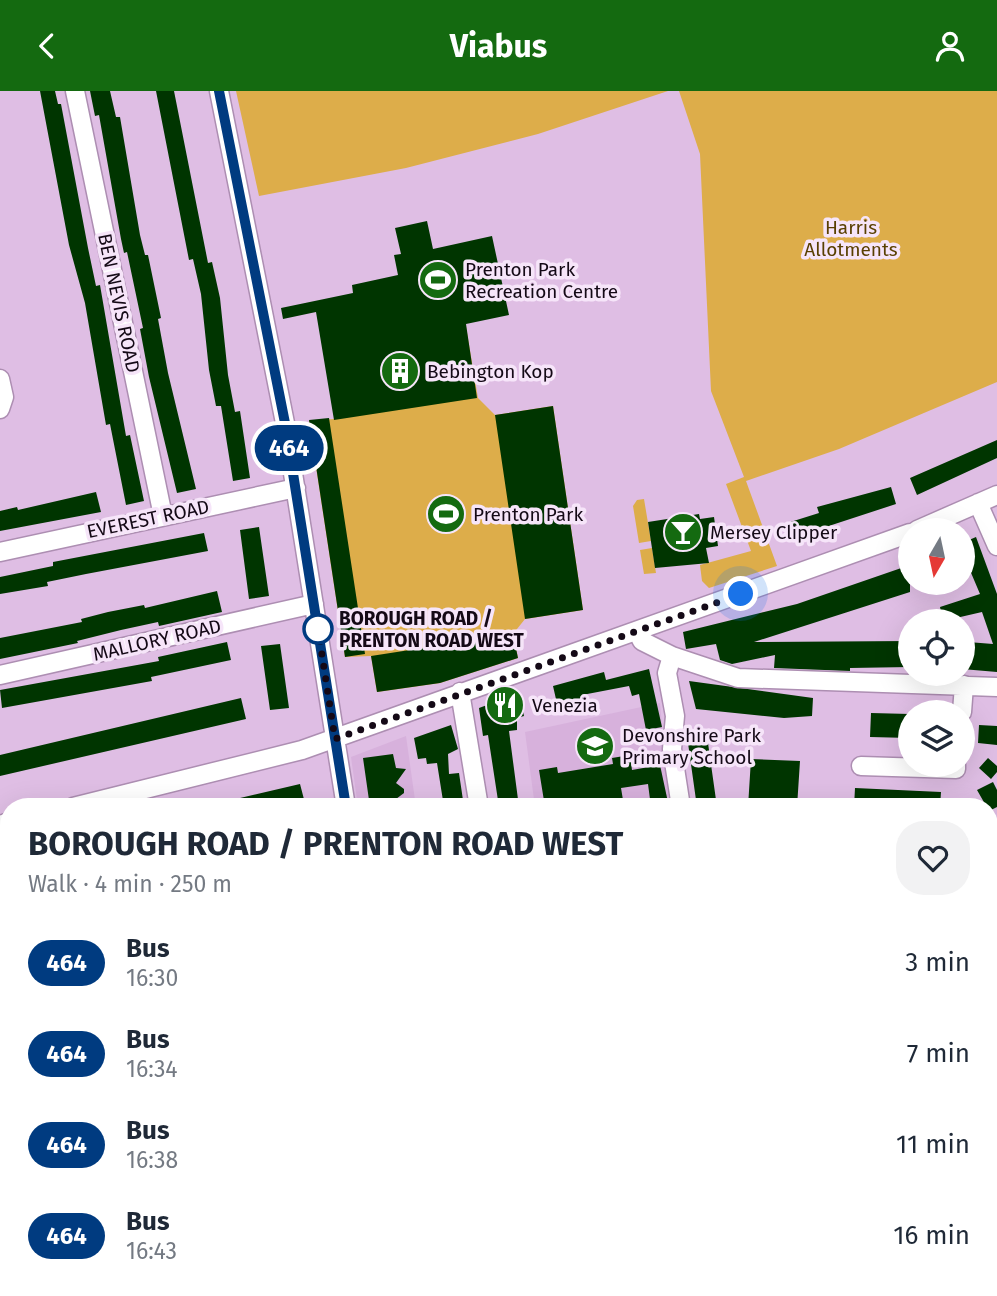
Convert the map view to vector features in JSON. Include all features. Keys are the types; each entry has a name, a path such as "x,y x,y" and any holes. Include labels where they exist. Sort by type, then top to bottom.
{"street":[{"name":"BEN NEVIS ROAD","path":"75,91 163,516"},
{"path":"219,91 253,253 296,488 345,798"},
{"path":"0,379 4,397 0,409"},
{"name":"EVEREST ROAD","path":"0,552 296,488"},
{"path":"944,518 997,495"},
{"path":"978,503 997,546"},
{"path":"110,798 293,753 898,537"},
{"name":"MALLORY ROAD","path":"0,675 314,604"},
{"path":"637,631 642,641 672,656 737,678 898,683"},
{"path":"672,656 667,673 675,716 672,749 680,798"},
{"path":"975,686 997,687"},
{"path":"460,692 478,798"},
{"path":"861,766 898,767"}],"shaded area":[{"name":"Devonshire Park Primary School","path":"660,703 668,798 534,798 525,732"},
{"path":"406,736 415,798 357,798 351,757"}],"green space":[{"path":"236,91 668,91 538,134 406,168 259,196"},
{"name":"Harris Allotments","path":"679,91 997,91 997,382 839,449 746,481 777,566 709,588 702,581 700,565 751,551 726,484 744,477 711,391 700,154"},
{"name":"Prenton Park","path":"465,321 478,398 495,415 553,406 583,610 525,619 513,634 518,658 440,683 377,692 371,656 345,657 309,421 334,419"},
{"path":"644,499 651,541 639,543 633,506 637,500"},
{"path":"652,548 656,573 644,574 640,550"}],"building":[{"path":"40,91 55,91 58,104 61,104 96,286 100,285 126,436 130,435 144,501 126,505 110,424 106,425 85,303 69,245"},
{"path":"90,91 110,91 116,117 120,117 140,235 145,255 148,255 161,318 158,319 168,373 196,489 177,493 149,377 140,329 143,328 127,252 124,253 121,239 99,115 95,116"},
{"path":"156,91 174,91 208,263 212,262 220,298 228,375 235,412 240,411 250,478 233,481 221,406 216,406 209,370 201,294 193,259 189,260"},
{"path":"427,221 433,249 492,236 509,315 466,324 477,398 334,420 316,312 283,319 281,308 353,293 352,285 398,275 394,255 401,254 395,228"},
{"path":"553,406 583,610 525,619 495,415"},
{"path":"329,418 365,654 345,657 309,420"},
{"path":"997,440 997,458 917,495 910,478"},
{"path":"891,487 896,504 789,539 784,524 819,513 817,507"},
{"path":"96,492 101,512 0,531 0,511 17,507 18,510"},
{"name":"Mersey Clipper","path":"699,514 700,519 714,517 718,546 706,548 709,563 655,568 648,522"},
{"path":"259,527 269,596 249,599 240,530"},
{"path":"204,533 208,551 47,582 48,586 0,594 0,577 53,566 53,562"},
{"path":"975,537 997,594 997,672 975,670 975,643 993,644 982,612 975,614 975,609 940,607 980,594 975,582"},
{"path":"898,569 898,595 901,595 754,642 898,641 898,667 850,668 850,671 774,668 775,655 732,664 720,660 716,644 686,649 683,632 797,604"},
{"path":"217,591 222,612 159,626 158,622 77,641 78,643 0,659 0,638 82,622 81,619 108,612 144,605 145,608"},
{"path":"513,634 518,658 440,683 377,692 371,656"},
{"path":"227,642 231,660 151,677 152,681 2,708 0,690 159,661 158,657"},
{"path":"280,644 289,708 270,710 261,646"},
{"path":"649,669 662,727 646,730 639,694 632,696 629,686 582,695 584,703 558,708 553,686 604,672 606,680"},
{"path":"689,681 813,698 812,716 784,718 696,709"},
{"path":"519,693 524,716 517,718 517,730 509,731 518,798 498,798 488,735 483,736 479,708"},
{"path":"241,698 246,719 0,776 0,755"},
{"path":"871,713 898,714 898,738 870,737"},
{"path":"451,725 458,749 448,754 449,774 459,773 463,798 443,798 437,763 427,764 426,758 418,759 414,738"},
{"path":"979,725 997,726 997,745 978,743"},
{"path":"687,736 707,736 716,798 696,798"},
{"path":"393,754 396,768 406,769 396,783 404,789 404,793 397,798 369,798 363,758"},
{"path":"630,755 632,770 660,765 667,798 650,798 648,784 621,788 623,798 544,798 539,770 557,767 558,773 613,764 612,758"},
{"path":"988,758 997,766 997,772 991,779 979,768"},
{"path":"751,759 800,761 798,798 749,798"},
{"path":"993,782 997,798 982,798 977,790"},
{"path":"300,784 304,798 240,798"},
{"path":"855,788 941,792 941,798 854,798"}],"bus line":[{"name":"464","path":"219,91 285,423 345,798"}],"place":[{"name":"Prenton Park Recreation Centre","path":"438,280"},
{"name":"Bebington Kop","path":"400,371"},
{"name":"Prenton Park","path":"446,514"},
{"name":"Mersey Clipper","path":"683,532"},
{"name":"BOROUGH ROAD / PRENTON ROAD WEST","path":"318,629"},
{"name":"Venezia","path":"505,705"},
{"name":"Devonshire Park Primary School","path":"595,746"}],"route":[{"path":"318,629 335,739 460,692 741,594"}]}
